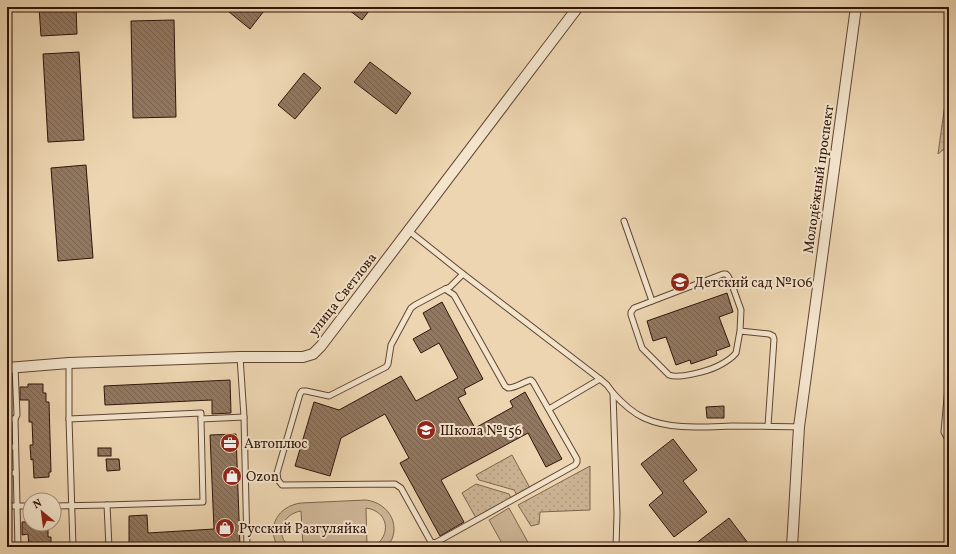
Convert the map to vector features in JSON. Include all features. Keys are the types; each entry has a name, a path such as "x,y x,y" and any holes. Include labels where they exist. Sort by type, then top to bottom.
{"street":[{"name":"улица Светлова","path":"11,367 69,363 302,357 313,354 321,346 409,231 578,7"},
{"name":"Молодёжный проспект","path":"792,547 799,427 856,7"}],"lane":[{"path":"624,221 652,301"},
{"path":"409,231 600,379 626,407 643,418 665,424 690,427 799,427"},
{"path":"445,289 454,295 505,386 512,388 528,380 534,382 577,459 575,465 435,543 431,542 401,488 395,484 282,485 278,480 277,473 302,391 329,396 386,366 388,364 391,345 411,308 445,289 450,287 463,274"},
{"path":"726,274 731,282 740,310 740,331 736,353 719,366 691,375 670,376 642,348 631,312 634,308 726,274"},
{"path":"740,331 769,334 773,336 774,339 768,426"},
{"path":"240,358 244,417 247,547"},
{"path":"69,363 69,419 73,547"},
{"path":"11,367 17,415 15,419 18,547"},
{"path":"949,375 944,432 947,438 949,438"},
{"path":"549,408 600,379"},
{"path":"613,393 617,514 616,547"},
{"path":"62,506 203,502 201,413 69,419"},
{"path":"201,419 244,417"},
{"path":"7,419 15,419"},
{"path":"7,448 16,447"},
{"path":"7,473 16,473"},
{"path":"107,505 109,547"},
{"path":"7,506 22,506"}],"shaded area":[{"path":"949,75 949,145 938,154"},
{"path":"512,455 530,488 517,495 514,490 479,480 476,475"},
{"path":"590,466 590,510 540,512 539,524 531,526 518,505"},
{"path":"476,484 509,494 511,498 476,518 462,493"},
{"path":"366,500 382,506 392,518 394,532 392,540 387,547 373,547 383,537 385,524 379,514 374,510 366,508 367,547 303,547 301,511 289,516 282,526 282,537 290,547 278,547 273,532 274,525 280,513 286,508 301,503"},
{"path":"509,508 530,546 504,547 489,520"}],"building":[{"path":"39,7 76,7 77,34 41,36"},
{"path":"223,7 267,7 250,29"},
{"path":"345,7 372,7 362,20"},
{"path":"174,20 176,117 133,118 131,21"},
{"path":"79,52 84,140 48,142 43,54"},
{"path":"370,62 411,93 396,114 354,82"},
{"path":"304,73 321,88 295,119 278,105"},
{"path":"86,165 93,258 58,261 51,168"},
{"path":"727,293 733,312 719,317 730,346 716,351 717,355 691,364 690,360 676,365 666,337 653,341 647,321"},
{"path":"442,302 483,379 464,389 466,394 458,398 475,428 513,407 510,401 525,392 562,459 546,467 528,433 441,480 464,522 440,536 400,463 409,458 385,414 341,438 330,476 295,466 314,402 339,410 401,376 416,401 458,378 439,343 421,353 413,339 431,329 423,313"},
{"path":"230,380 231,413 212,414 212,400 105,405 104,386"},
{"path":"28,384 43,384 43,393 46,393 46,402 49,402 51,472 49,472 49,477 34,478 33,459 31,460 30,445 33,445 32,422 29,422 29,400 20,400 20,387 28,387"},
{"path":"724,406 724,418 707,418 706,407"},
{"path":"236,434 240,547 129,547 129,516 147,515 148,533 214,529 210,435"},
{"path":"673,439 697,470 683,481 707,512 674,537 649,505 663,493 641,464"},
{"path":"98,448 111,448 111,456 98,456"},
{"path":"106,459 119,459 120,470 107,471"},
{"path":"729,518 751,547 691,547"},
{"path":"22,532 48,532 48,537 51,537 51,547 29,547 28,534 22,535"}],"place":[{"name":"Детский сад №106","path":"680,282"},
{"name":"Школа №156","path":"426,430"},
{"name":"Автоплюс","path":"230,443"},
{"name":"Ozon","path":"232,476"},
{"name":"Русский Разгуляйка","path":"225,528"}]}
